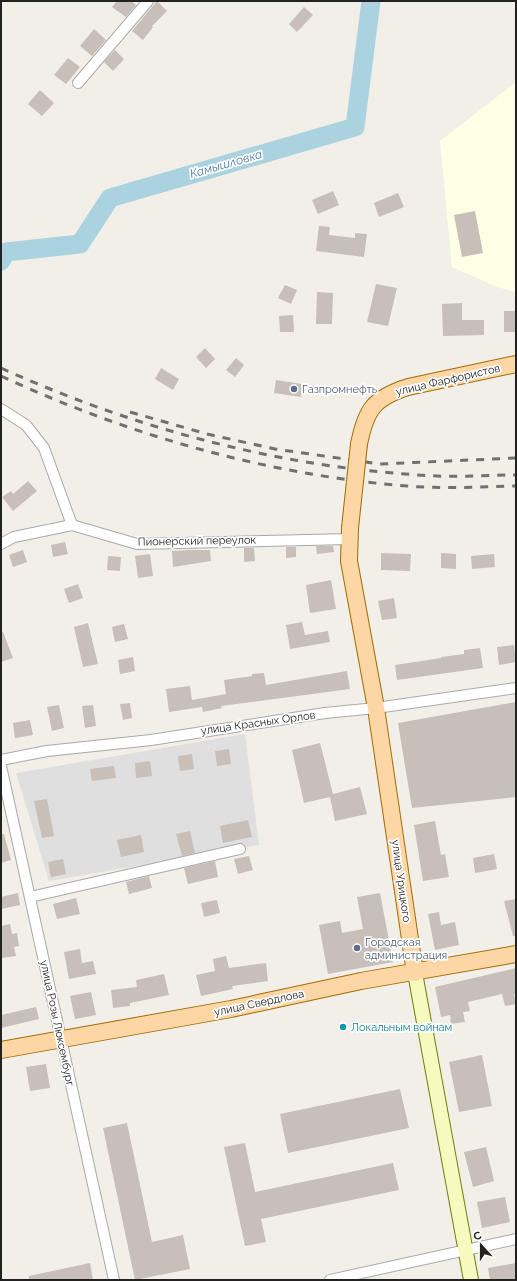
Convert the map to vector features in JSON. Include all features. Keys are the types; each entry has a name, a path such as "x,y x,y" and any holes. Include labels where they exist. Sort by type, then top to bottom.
{"main road":[{"name":"улица Фарфористов","path":"359,444 368,414 382,398 408,387 516,364"},
{"name":"улица Урицкого","path":"359,444 350,534 349,561 376,708 415,973 471,1280"},
{"name":"улица Свердлова","path":"1,1050 60,1038 231,1009 361,981 415,973 516,954"}],"street":[{"path":"78,83 148,1"},
{"path":"1,409 26,425 44,448 72,525"},
{"name":"Пионерский переулок","path":"1,544 14,537 72,525 137,544 350,534"},
{"name":"улица Красных Орлов","path":"1,760 54,750 151,740 516,688"},
{"name":"улица Розы Люксембург","path":"1,766 114,1280"},
{"path":"30,897 240,849"},
{"path":"330,1280 465,1249 516,1239"}],"shaded area":[{"path":"516,82 516,292 497,287 452,267 440,141"},
{"path":"245,734 259,845 49,881 16,773"}],"building":[{"path":"117,1 131,1 136,5 126,17 112,7"},
{"path":"157,1 167,11 152,26 153,27 143,40 132,31"},
{"path":"304,7 313,15 297,32 289,24"},
{"path":"94,29 106,40 92,56 80,46"},
{"path":"115,50 124,59 113,71 104,62"},
{"path":"68,58 80,67 66,84 54,75"},
{"path":"40,90 54,103 42,116 28,104"},
{"path":"333,191 339,205 318,214 312,200"},
{"path":"398,193 404,207 379,217 374,203"},
{"path":"475,211 483,253 462,257 454,215"},
{"path":"319,226 330,227 329,235 355,238 355,233 367,234 364,257 316,251"},
{"path":"376,284 397,288 388,326 367,322"},
{"path":"285,285 297,290 291,304 278,298"},
{"path":"317,292 333,293 332,324 316,324"},
{"path":"462,303 462,320 484,320 484,335 443,336 442,304"},
{"path":"504,311 516,311 516,332 504,332"},
{"path":"293,315 294,332 280,332 279,316"},
{"path":"205,348 215,359 206,368 196,357"},
{"path":"236,358 244,365 235,377 226,370"},
{"path":"161,368 179,379 173,390 155,379"},
{"path":"276,380 302,384 301,397 274,393"},
{"path":"28,481 37,491 13,511 2,497 11,491 13,494"},
{"path":"65,542 68,554 53,557 51,545"},
{"path":"316,546 333,546 334,552 317,554"},
{"path":"286,547 296,547 296,557 286,558"},
{"path":"244,548 254,548 255,561 244,562"},
{"path":"23,550 27,562 13,567 9,555"},
{"path":"210,550 211,561 173,567 172,551"},
{"path":"381,553 411,554 410,571 381,570"},
{"path":"441,553 456,554 456,569 441,568"},
{"path":"150,554 153,576 138,578 135,556"},
{"path":"494,554 495,567 472,569 471,556"},
{"path":"108,556 121,557 120,571 107,570"},
{"path":"331,580 336,609 310,613 306,585"},
{"path":"78,584 83,598 69,603 64,589"},
{"path":"394,598 397,618 382,620 378,601"},
{"path":"302,622 305,635 328,631 330,642 290,649 286,625"},
{"path":"88,623 98,664 83,667 74,627"},
{"path":"124,624 128,639 115,642 112,627"},
{"path":"1,632 3,632 13,658 1,662"},
{"path":"514,645 516,662 499,665 497,647"},
{"path":"480,648 483,668 397,680 395,665 464,654 464,650"},
{"path":"133,657 135,671 120,674 118,660"},
{"path":"347,671 350,689 221,706 222,708 203,712 202,707 169,712 166,689 190,686 192,700 226,694 224,680 252,676 252,674 264,673 266,685"},
{"path":"516,702 516,797 412,808 398,723"},
{"path":"130,703 132,718 123,720 120,704"},
{"path":"59,705 64,728 52,731 47,707"},
{"path":"93,705 96,726 85,728 82,706"},
{"path":"30,720 33,735 15,738 13,723"},
{"path":"320,743 333,794 360,787 367,814 335,821 330,797 304,803 292,750"},
{"path":"229,749 231,764 217,766 215,751"},
{"path":"192,754 194,769 180,771 178,756"},
{"path":"150,761 152,776 136,778 135,763"},
{"path":"114,766 116,778 92,781 90,769"},
{"path":"47,799 54,836 42,838 34,801"},
{"path":"248,820 252,837 223,843 220,826"},
{"path":"435,821 441,855 445,854 449,877 423,881 414,825"},
{"path":"190,831 195,853 182,856 176,834"},
{"path":"1,834 4,834 11,860 1,863"},
{"path":"141,835 144,852 121,857 117,840"},
{"path":"494,854 497,869 475,873 473,858"},
{"path":"249,856 253,870 238,874 234,859"},
{"path":"63,859 66,874 51,877 48,862"},
{"path":"215,861 218,877 188,884 184,868"},
{"path":"149,876 152,888 129,894 126,882"},
{"path":"18,893 20,905 1,909 1,897"},
{"name":"Городская администрация","path":"380,893 393,962 328,974 319,925 340,921 342,933 363,929 357,897"},
{"path":"76,898 80,914 57,919 53,904"},
{"path":"516,899 516,936 513,936 504,901"},
{"path":"217,900 220,913 204,917 201,903"},
{"path":"439,912 441,925 455,922 459,945 435,950 428,914"},
{"path":"10,924 12,934 17,933 19,946 14,947 16,956 2,958 1,926"},
{"path":"80,949 82,963 93,961 96,974 69,979 64,952"},
{"path":"226,956 229,968 266,963 268,981 232,986 233,989 201,996 196,975 215,971 213,959"},
{"path":"516,968 516,994 514,994 516,1004 505,1006 502,994 468,1002 470,1011 463,1012 465,1022 451,1024 450,1015 441,1017 435,987"},
{"path":"164,974 169,995 130,1003 130,1006 113,1008 111,990 137,987 136,980"},
{"path":"91,992 96,1015 75,1019 70,996"},
{"path":"36,1007 39,1019 1,1028 1,1015"},
{"path":"482,1055 492,1106 459,1112 449,1062"},
{"path":"46,1064 50,1088 30,1091 26,1067"},
{"path":"400,1089 409,1128 288,1153 280,1114"},
{"path":"127,1123 152,1242 183,1235 190,1269 135,1280 103,1128"},
{"path":"245,1143 255,1192 393,1163 399,1190 261,1219 266,1242 245,1246 224,1147"},
{"path":"486,1147 494,1181 473,1187 464,1152"},
{"path":"505,1197 510,1222 482,1228 477,1202"},
{"path":"90,1263 93,1280 29,1280 29,1276"},
{"path":"516,1263 516,1280 490,1280 488,1268"}],"waterway":[{"name":"Камышловка","path":"1,261 6,252 80,244 110,198 355,127 371,1"}],"railway":[{"path":"1,368 53,390 159,428 214,443 269,455 324,465 381,472 437,476 516,475"},
{"path":"1,376 98,417 148,434 251,462 355,481 407,486 448,488 516,486"},
{"path":"130,412 207,434 275,449 380,464 516,458"}],"place":[{"name":"Газпромнефть","path":"294,389"},
{"name":"Городская администрация","path":"357,948"},
{"name":"Локальным войнам","path":"343,1027"}]}
